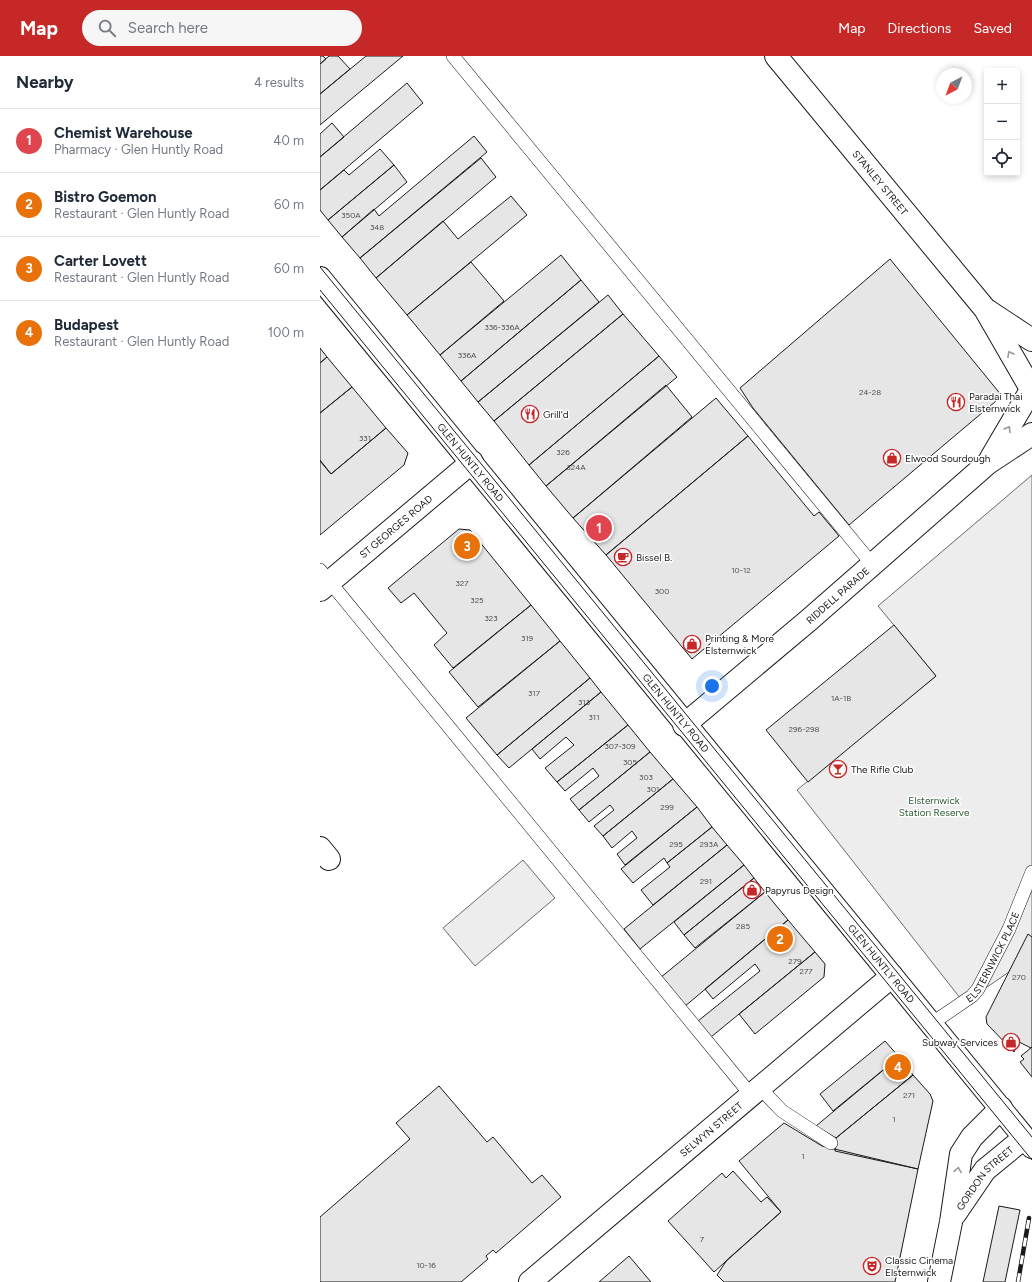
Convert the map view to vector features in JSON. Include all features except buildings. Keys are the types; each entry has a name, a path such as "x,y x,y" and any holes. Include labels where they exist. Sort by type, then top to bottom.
{"street":[{"name":"STANLEY STREET","path":"776,56 985,309 1031,386"},
{"name":"GLEN HUNTLY ROAD","path":"320,278 472,462 684,725 1028,1143"},
{"name":"STANLEY STREET","path":"985,309 1032,340"},
{"name":"RIDDELL PARADE","path":"988,463 1031,386"},
{"name":"RIDDELL PARADE","path":"684,725 809,620 988,463 1032,434"},
{"name":"ST GEORGES ROAD","path":"323,581 472,462"},
{"name":"SELWYN STREET","path":"530,1282 892,976"},
{"name":"GORDON STREET","path":"938,1282 951,1222 961,1154 972,1137 1000,1108"},
{"name":"GORDON STREET","path":"951,1222 970,1189 985,1170 1028,1143"}],"lane":[{"path":"453,56 872,564"},
{"path":"323,581 756,1091 782,1111 831,1142"},
{"name":"ELSTERNWICK PLACE","path":"931,1024 976,992 1009,929 1032,872"}],"green space":[{"name":"Elsternwick Station Reserve","path":"1032,475 1032,954 1022,963 964,1003 797,790 936,676 878,606"},
{"path":"523,860 555,898 475,966 443,928"}],"tram line":[{"path":"320,267 1032,1137"},
{"path":"320,290 1032,1160"}],"railway":[{"path":"1018,1282 1029,1218"}],"place":[{"name":"Paradai Thai Elsternwick","path":"956,402"},
{"name":"Grill'd","path":"530,414"},
{"name":"Elwood Sourdough","path":"892,458"},
{"name":"Chemist Warehouse","path":"599,528"},
{"name":"Carter Lovett","path":"467,546"},
{"name":"Bissel B.","path":"623,557"},
{"name":"Printing & More Elsternwick","path":"692,644"},
{"name":"The Rifle Club","path":"838,769"},
{"name":"Papyrus Design","path":"752,890"},
{"name":"Bistro Goemon","path":"780,939"},
{"name":"Subway Services","path":"1011,1042"},
{"name":"Budapest","path":"898,1067"},
{"name":"Classic Cinema Elsternwick","path":"872,1266"}]}
